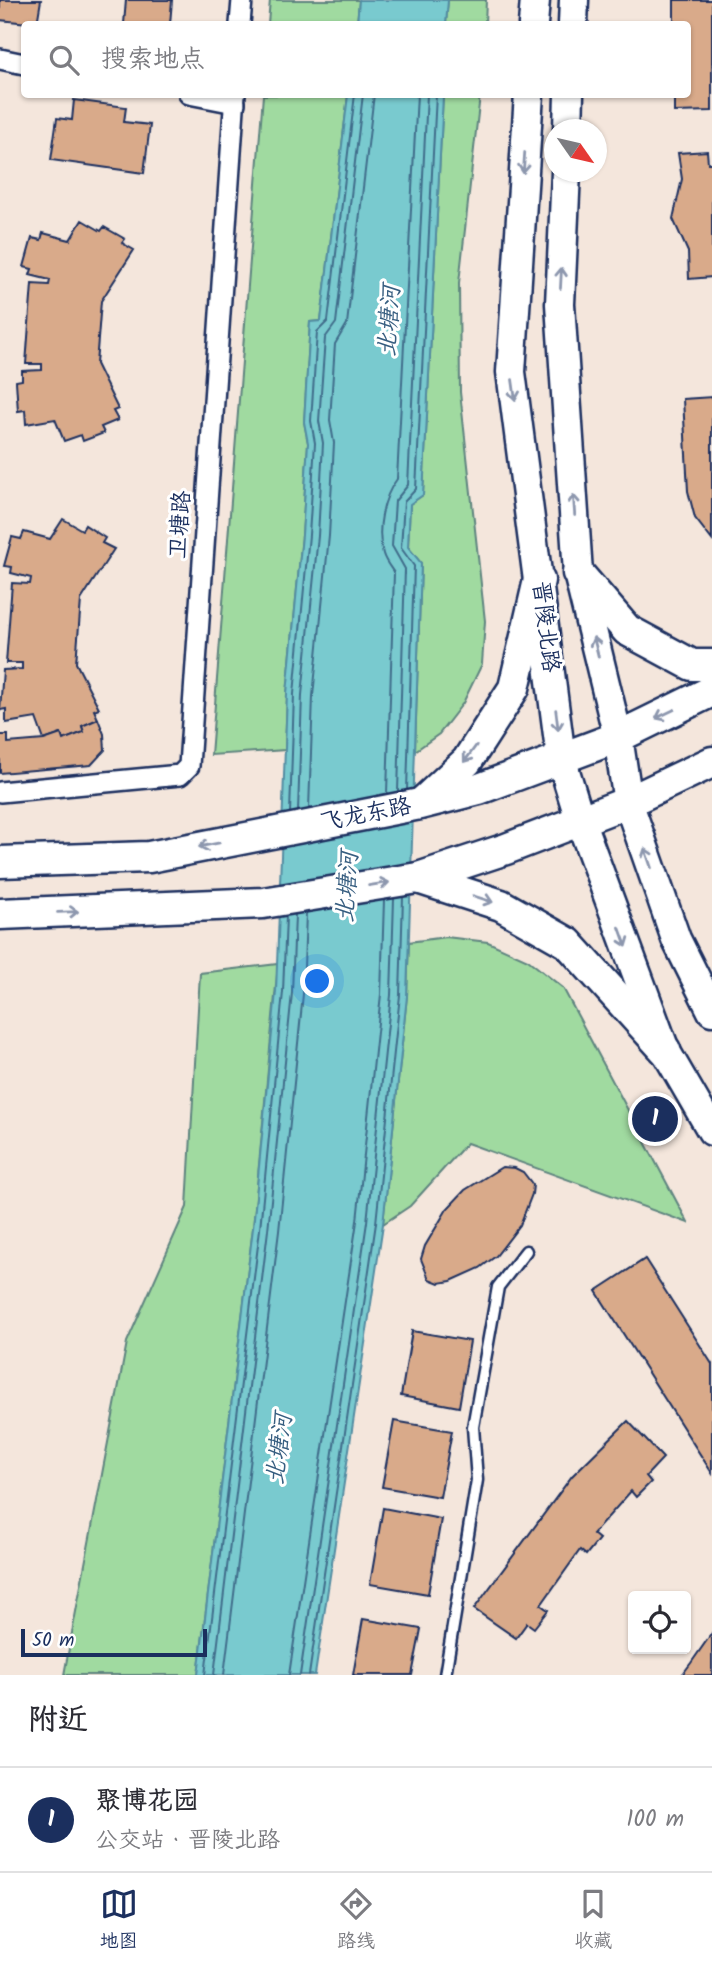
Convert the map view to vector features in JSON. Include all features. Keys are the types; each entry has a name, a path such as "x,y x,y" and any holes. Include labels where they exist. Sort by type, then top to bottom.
{"main road":[{"path":"533,21 535,0"},
{"path":"573,21 574,0"},
{"name":"晋陵北路","path":"529,98 511,372 561,758 580,820 665,1049 712,1131"},
{"path":"568,119 569,98"},
{"name":"晋陵北路","path":"566,182 560,304 578,573 618,737 628,802 676,939 712,1011"},
{"path":"578,573 627,630 692,665 712,665"},
{"path":"420,804 467,761 514,688 539,580"},
{"name":"飞龙东路","path":"0,862 149,857 420,804 479,789 618,737 712,691"},
{"path":"0,914 263,903 418,878 506,849 628,802 712,762"},
{"path":"418,878 501,905 568,943 665,1049"}],"street":[{"path":"240,21 242,0"},
{"path":"0,59 21,63"},
{"name":"卫塘路","path":"0,792 180,775 189,766 235,99"}],"lane":[{"path":"445,1675 477,1480 473,1427 498,1287 526,1251"}],"green space":[{"path":"270,0 359,0 357,21 268,21"},
{"path":"448,0 486,0 485,21 446,21"},
{"path":"263,98 348,98 321,321 310,322 304,422 308,443 287,694 285,750 211,755"},
{"path":"443,98 480,98 459,283 460,392 485,621 482,664 463,703 439,734 415,751 421,563 408,547 410,504 423,495"},
{"path":"446,937 488,942 528,960 563,988 688,1223 467,1143 410,1206 383,1224 407,996 409,942"},
{"path":"278,964 253,1228 198,1675 64,1675 127,1342 187,1207 200,973"}],"water":[{"path":"359,0 448,0 446,21 357,21"},
{"name":"北塘河","path":"348,98 443,98 423,495 410,504 408,547 421,563 407,996 383,1224 315,1675 198,1675 253,1228 276,992 287,694 308,443 304,422 310,322 321,321"}],"building":[{"path":"0,0 41,0 38,21 0,20"},
{"path":"126,0 172,0 170,21 124,21"},
{"path":"674,0 712,0 712,111 674,112 674,98 691,98 691,21 674,21"},
{"path":"74,100 126,107 124,122 150,125 144,173 51,160 57,118 72,120"},
{"path":"707,151 708,163 712,163 712,277 689,279 688,252 673,219 682,179 678,153"},
{"path":"82,220 101,231 104,227 125,239 122,243 134,250 101,301 96,364 118,409 113,411 118,420 101,427 104,433 83,441 81,435 64,441 55,419 26,424 25,410 18,411 16,381 22,380 22,371 42,370 42,364 26,364 32,284 49,285 50,280 30,275 32,269 24,267 32,238 41,240 43,233 70,240"},
{"path":"712,397 712,540 695,518 688,491 683,399"},
{"path":"63,519 82,530 85,525 105,538 102,543 114,549 81,600 76,663 99,708 94,710 98,719 82,726 84,732 63,740 61,734 44,740 36,718 6,723 6,709 0,710 3,670 22,669 22,663 6,663 12,583 30,584 31,578 11,573 12,567 4,566 12,537 21,539 24,532 50,539"},
{"path":"98,719 104,734 105,750 91,765 0,773 0,735 8,735 8,743 44,740 61,734 63,740 84,732 82,726"},
{"path":"502,1167 523,1172 533,1185 520,1225 496,1256 480,1268 451,1281 439,1283 429,1279 421,1259 425,1246 447,1209 465,1190"},
{"path":"645,1259 712,1364 712,1473 596,1291"},
{"path":"412,1331 470,1341 459,1407 401,1396"},
{"path":"394,1421 452,1431 440,1497 382,1487"},
{"path":"628,1421 663,1458 646,1476 651,1482 636,1497 631,1491 593,1534 599,1539 586,1555 580,1550 541,1605 548,1610 534,1628 527,1623 516,1638 474,1609 572,1476"},
{"path":"383,1508 441,1519 428,1594 370,1584"},
{"path":"363,1619 421,1629 412,1675 353,1675"},
{"path":"712,1633 712,1675 682,1675 691,1663"}],"place":[{"name":"聚博花园","path":"655,1119"}]}
